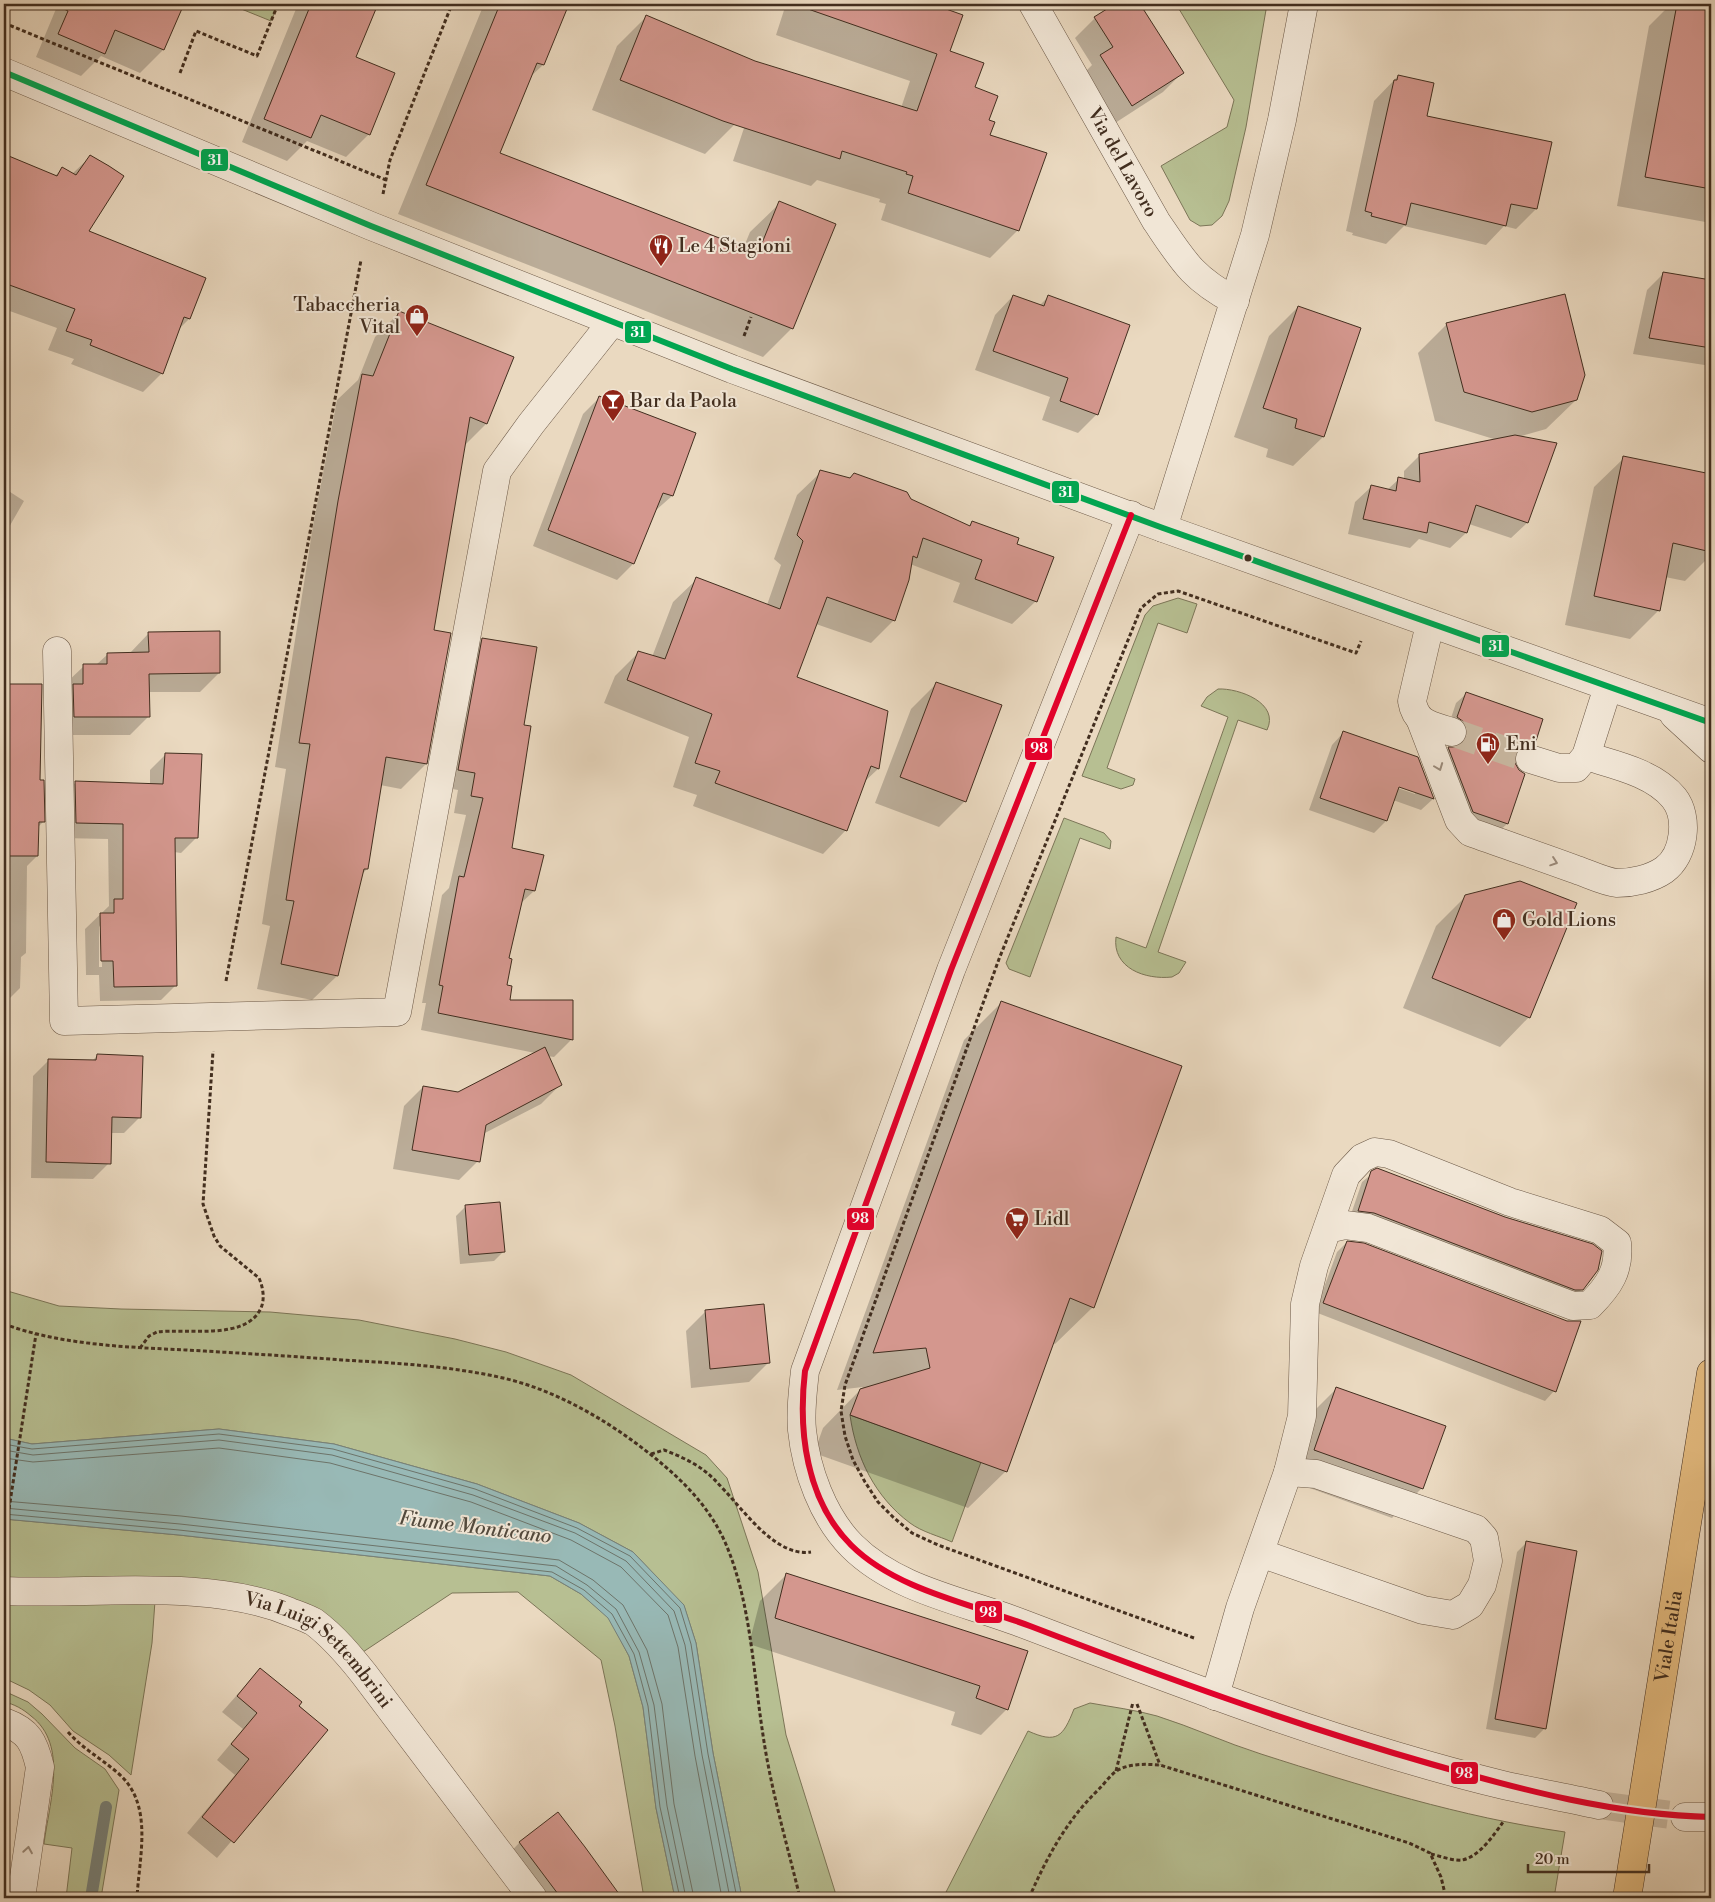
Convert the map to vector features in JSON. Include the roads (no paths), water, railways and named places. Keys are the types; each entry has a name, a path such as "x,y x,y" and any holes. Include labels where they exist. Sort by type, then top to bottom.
{"main road":[{"name":"Viale Italia","path":"1627,1898 1711,1373"}],"street":[{"name":"Via del Lavoro","path":"1033,4 1156,221 1175,249 1192,272 1209,287 1235,301"},
{"path":"1163,528 1255,235 1276,149 1304,4"},
{"path":"4,72 371,226 732,369 1163,528 1711,723"},
{"path":"57,651 64,1021 397,1012 497,471 531,424 612,322"},
{"path":"1131,515 950,970 805,1371 801,1401 802,1429 806,1455 825,1508 837,1528 852,1546 884,1570 917,1586 1006,1617 1215,1696 1352,1742 1514,1787 1599,1805"},
{"path":"1430,624 1412,701 1414,713 1422,722 1459,820 1470,832 1615,883 1641,880 1665,869 1677,853 1683,832 1683,817 1675,798 1660,784 1621,767 1586,756"},
{"path":"1530,759 1559,768 1576,768 1586,756 1608,687"},
{"path":"1666,707 1711,748"},
{"path":"1422,722 1452,732"},
{"path":"1215,1696 1240,1608 1288,1472 1302,1416 1305,1304 1327,1229 1346,1175 1362,1158 1374,1152 1389,1154 1510,1202 1600,1230 1617,1243 1619,1260 1605,1289 1590,1305 1573,1306 1368,1228 1345,1225 1327,1229"},
{"path":"1260,1553 1422,1610 1454,1615 1470,1605 1482,1585 1488,1561 1484,1538 1476,1529 1316,1474 1288,1472"},
{"name":"Via Luigi Settembrini","path":"4,1591 159,1591 231,1596 275,1606 312,1621 338,1642 364,1674 532,1898"},
{"path":"4,1722 28,1735 36,1749 40,1766 21,1898"}],"water":[{"name":"Fiume Monticano","path":"219,1429 334,1444 477,1484 579,1523 633,1552 684,1605 696,1643 713,1753 742,1898 675,1898 656,1808 643,1707 629,1656 608,1618 581,1594 550,1576 179,1535 4,1519 4,1438 32,1444"}],"waterway":[{"path":"91,1898 106,1807"}],"tunnel":[{"path":"1452,732 1530,759"},
{"path":"1599,1805 1685,1817"}],"place":[{"name":"Le 4 Stagioni","path":"661,267"},
{"name":"Tabaccheria Vital","path":"417,337"},
{"name":"Bar da Paola","path":"613,422"},
{"name":"Eni","path":"1488,765"},
{"name":"Gold Lions","path":"1504,941"},
{"name":"Lidl","path":"1017,1240"}]}
